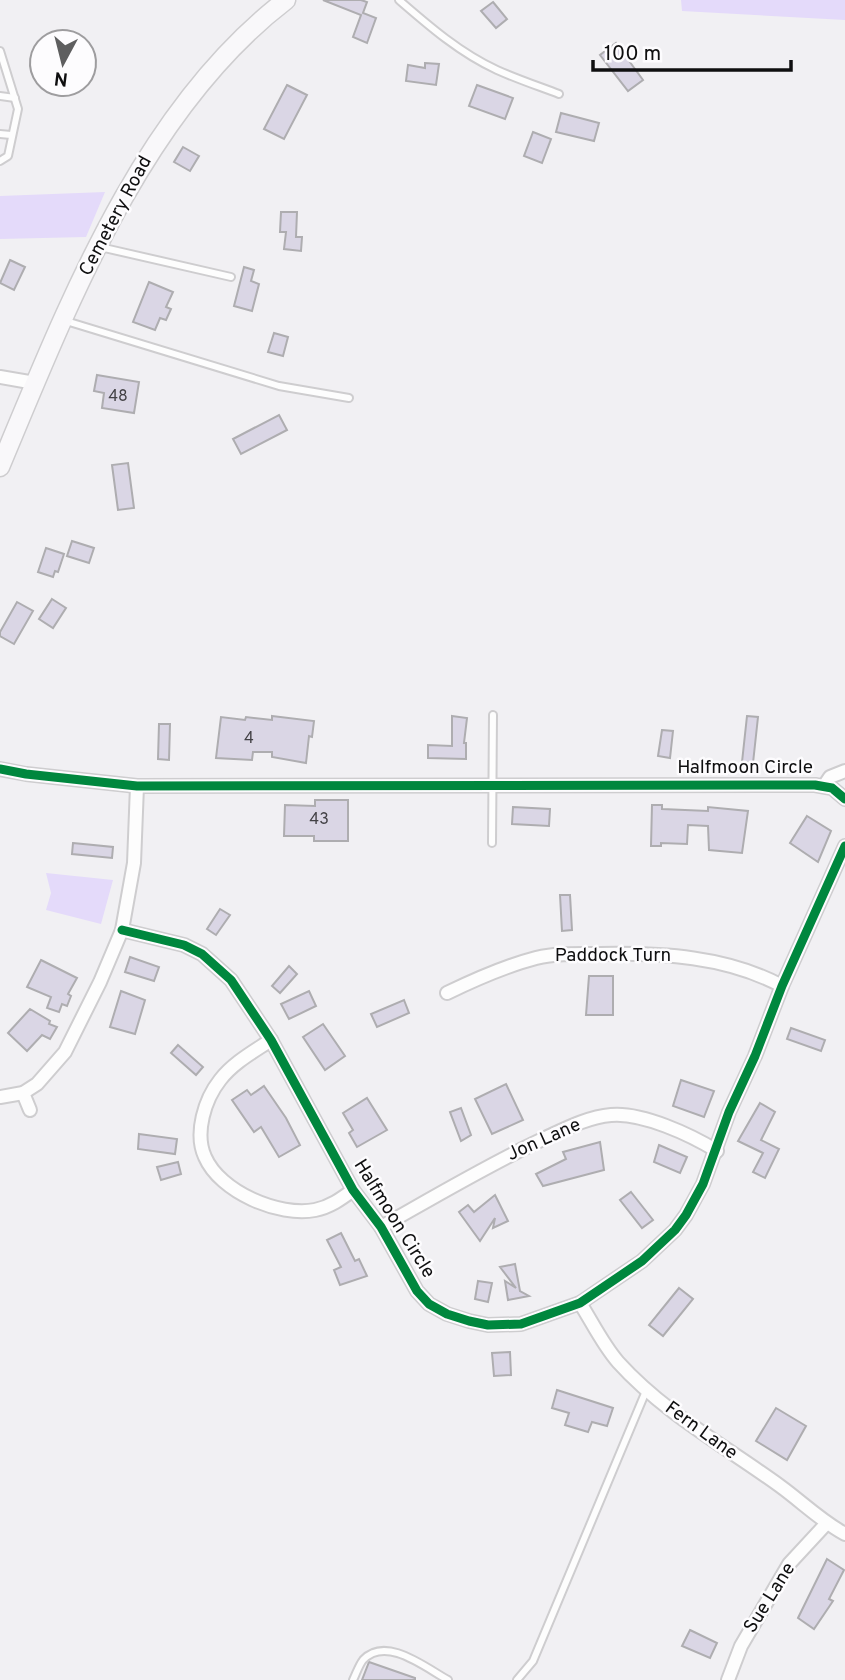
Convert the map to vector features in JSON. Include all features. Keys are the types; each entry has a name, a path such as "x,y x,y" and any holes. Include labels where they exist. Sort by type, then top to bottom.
{"street":[{"name":"Cemetery Road","path":"0,467 35,383 98,247 151,150 198,86 286,0"},
{"path":"0,377 35,383"},
{"name":"Halfmoon Circle","path":"0,769 137,786 824,786 832,788 845,799"},
{"name":"Halfmoon Circle","path":"824,786 830,777 845,771"},
{"path":"0,1097 23,1093 37,1084 65,1052 100,982 122,930 134,863 137,786"},
{"name":"Halfmoon Circle","path":"122,930 184,945 202,954 230,980 271,1040 353,1190 381,1227 418,1291 429,1304 447,1314 488,1325 521,1324 580,1303 642,1261 675,1230 703,1184 729,1112 845,846"},
{"name":"Paddock Turn","path":"447,993 494,970 557,954 653,953 738,967 782,986"},
{"path":"271,1040 239,1061 220,1080 208,1099 201,1137 205,1157 224,1180 249,1199 273,1208 314,1211 334,1204 353,1190"},
{"path":"23,1093 30,1110"},
{"name":"Jon Lane","path":"381,1227 500,1160 579,1122 612,1114 681,1131 717,1151"},
{"name":"Fern Lane","path":"580,1303 616,1359 646,1391 781,1487 826,1524 845,1534"},
{"name":"Sue Lane","path":"728,1680 741,1646 789,1564 826,1524"}],"lane":[{"path":"399,0 442,37 470,55 495,69 559,94"},
{"path":"0,51 18,109 8,156 0,162"},
{"path":"0,96 15,98"},
{"path":"0,134 11,135"},
{"path":"98,247 231,277"},
{"path":"64,321 279,386 349,398"},
{"path":"492,843 493,715"},
{"path":"517,1680 533,1661 646,1391"},
{"path":"353,1680 363,1661 375,1651 394,1651 448,1680"}],"shaded area":[{"path":"681,0 845,0 845,20 682,11"},
{"path":"105,192 86,237 0,239 0,196"},
{"path":"46,873 113,880 101,924 46,910 51,893"}],"building":[{"path":"323,0 367,2 363,13 376,18 367,43 353,37 361,15"},
{"path":"493,2 507,19 496,28 481,11"},
{"path":"616,43 643,80 628,91 600,55"},
{"path":"425,63 439,64 436,85 406,81 408,65 425,68"},
{"path":"287,85 307,95 284,139 264,129"},
{"path":"477,85 513,98 505,119 469,106"},
{"path":"561,113 599,123 594,141 556,132"},
{"path":"533,132 551,139 542,163 524,156"},
{"path":"183,147 199,156 190,171 174,162"},
{"path":"281,212 297,212 296,237 302,237 301,251 284,249 286,232 280,232"},
{"path":"10,260 25,267 14,290 0,283"},
{"path":"244,267 254,270 251,281 259,284 252,311 234,306"},
{"path":"149,282 173,292 166,307 171,309 166,320 160,318 155,330 133,322"},
{"path":"274,333 288,337 283,356 268,352"},
{"path":"97,375 139,382 134,413 102,408 104,393 94,391"},
{"path":"279,415 287,430 241,454 233,439"},
{"path":"128,463 134,508 118,510 112,465"},
{"path":"72,541 94,548 89,563 67,556"},
{"path":"46,548 64,554 58,572 55,571 53,577 38,572"},
{"path":"52,599 66,608 53,628 39,619"},
{"path":"17,602 33,611 14,644 0,636 0,632"},
{"path":"272,716 314,721 312,737 309,736 306,763 272,757 272,752 253,752 252,760 216,758 221,717 272,720"},
{"path":"452,716 467,718 464,743 466,759 428,758 428,745 452,746"},
{"path":"747,716 758,717 753,763 742,762"},
{"path":"159,724 170,724 169,760 158,759"},
{"path":"662,730 673,731 670,758 658,756"},
{"path":"315,800 348,800 348,841 314,841 314,836 284,836 285,805 315,806"},
{"path":"652,805 662,805 662,809 708,811 708,807 748,811 742,853 709,850 708,826 688,825 687,844 661,843 661,846 651,846"},
{"path":"513,807 550,809 549,826 512,824"},
{"path":"807,816 831,831 818,862 790,843"},
{"path":"73,843 113,847 112,858 72,854"},
{"path":"560,895 570,895 572,930 562,931"},
{"path":"220,909 230,915 216,935 207,929"},
{"path":"130,957 159,967 154,981 125,972"},
{"path":"41,960 77,978 68,994 71,996 67,1006 62,1004 59,1012 47,1008 51,997 27,987"},
{"path":"289,966 297,974 280,993 272,986"},
{"path":"589,976 613,976 613,1015 586,1015"},
{"path":"121,991 145,1000 135,1034 110,1027"},
{"path":"309,991 316,1006 289,1019 281,1004"},
{"path":"404,1000 409,1013 377,1027 371,1014"},
{"path":"30,1009 57,1027 50,1039 42,1035 27,1051 8,1033"},
{"path":"323,1024 345,1056 325,1070 303,1037"},
{"path":"791,1028 825,1040 821,1051 787,1039"},
{"path":"178,1045 203,1067 196,1075 171,1053"},
{"path":"681,1080 714,1091 704,1117 673,1106"},
{"path":"506,1084 523,1120 492,1134 475,1099"},
{"path":"264,1086 286,1118 300,1145 279,1157 261,1127 254,1132 232,1100 247,1090 251,1095"},
{"path":"367,1098 387,1130 357,1147 349,1133 353,1130 343,1113"},
{"path":"760,1103 775,1112 761,1140 779,1149 765,1178 753,1172 763,1153 738,1141"},
{"path":"461,1108 471,1135 461,1141 450,1112"},
{"path":"139,1134 177,1139 175,1154 138,1149"},
{"path":"600,1142 604,1170 543,1186 536,1174 566,1159 563,1152"},
{"path":"659,1145 687,1157 680,1173 654,1162"},
{"path":"178,1162 181,1174 161,1180 157,1167"},
{"path":"631,1192 653,1220 642,1228 620,1200"},
{"path":"495,1195 508,1221 493,1228 495,1218 480,1241 459,1212 468,1205 474,1212"},
{"path":"341,1233 355,1261 359,1259 367,1276 340,1285 334,1270 341,1267 327,1240"},
{"path":"515,1264 520,1291 529,1296 508,1300 505,1281 516,1288 500,1267"},
{"path":"478,1281 492,1283 488,1302 475,1299"},
{"path":"679,1288 693,1299 663,1336 649,1325"},
{"path":"510,1352 511,1375 494,1376 492,1353"},
{"path":"557,1390 613,1408 607,1426 592,1422 588,1432 565,1425 569,1413 552,1408"},
{"path":"776,1408 806,1426 787,1460 756,1441"},
{"path":"827,1559 844,1570 829,1599 833,1601 814,1629 798,1618"},
{"path":"690,1630 717,1643 710,1658 682,1646"},
{"path":"369,1662 415,1678 415,1680 362,1680"}],"cycle path":[{"path":"0,769 137,786 815,785 832,788 845,799"},
{"path":"122,930 184,945 202,954 231,980 271,1040 353,1190 381,1227 417,1291 429,1304 447,1314 469,1321 488,1325 521,1324 580,1303 642,1261 675,1230 686,1215 703,1184 729,1112 845,846"}]}
